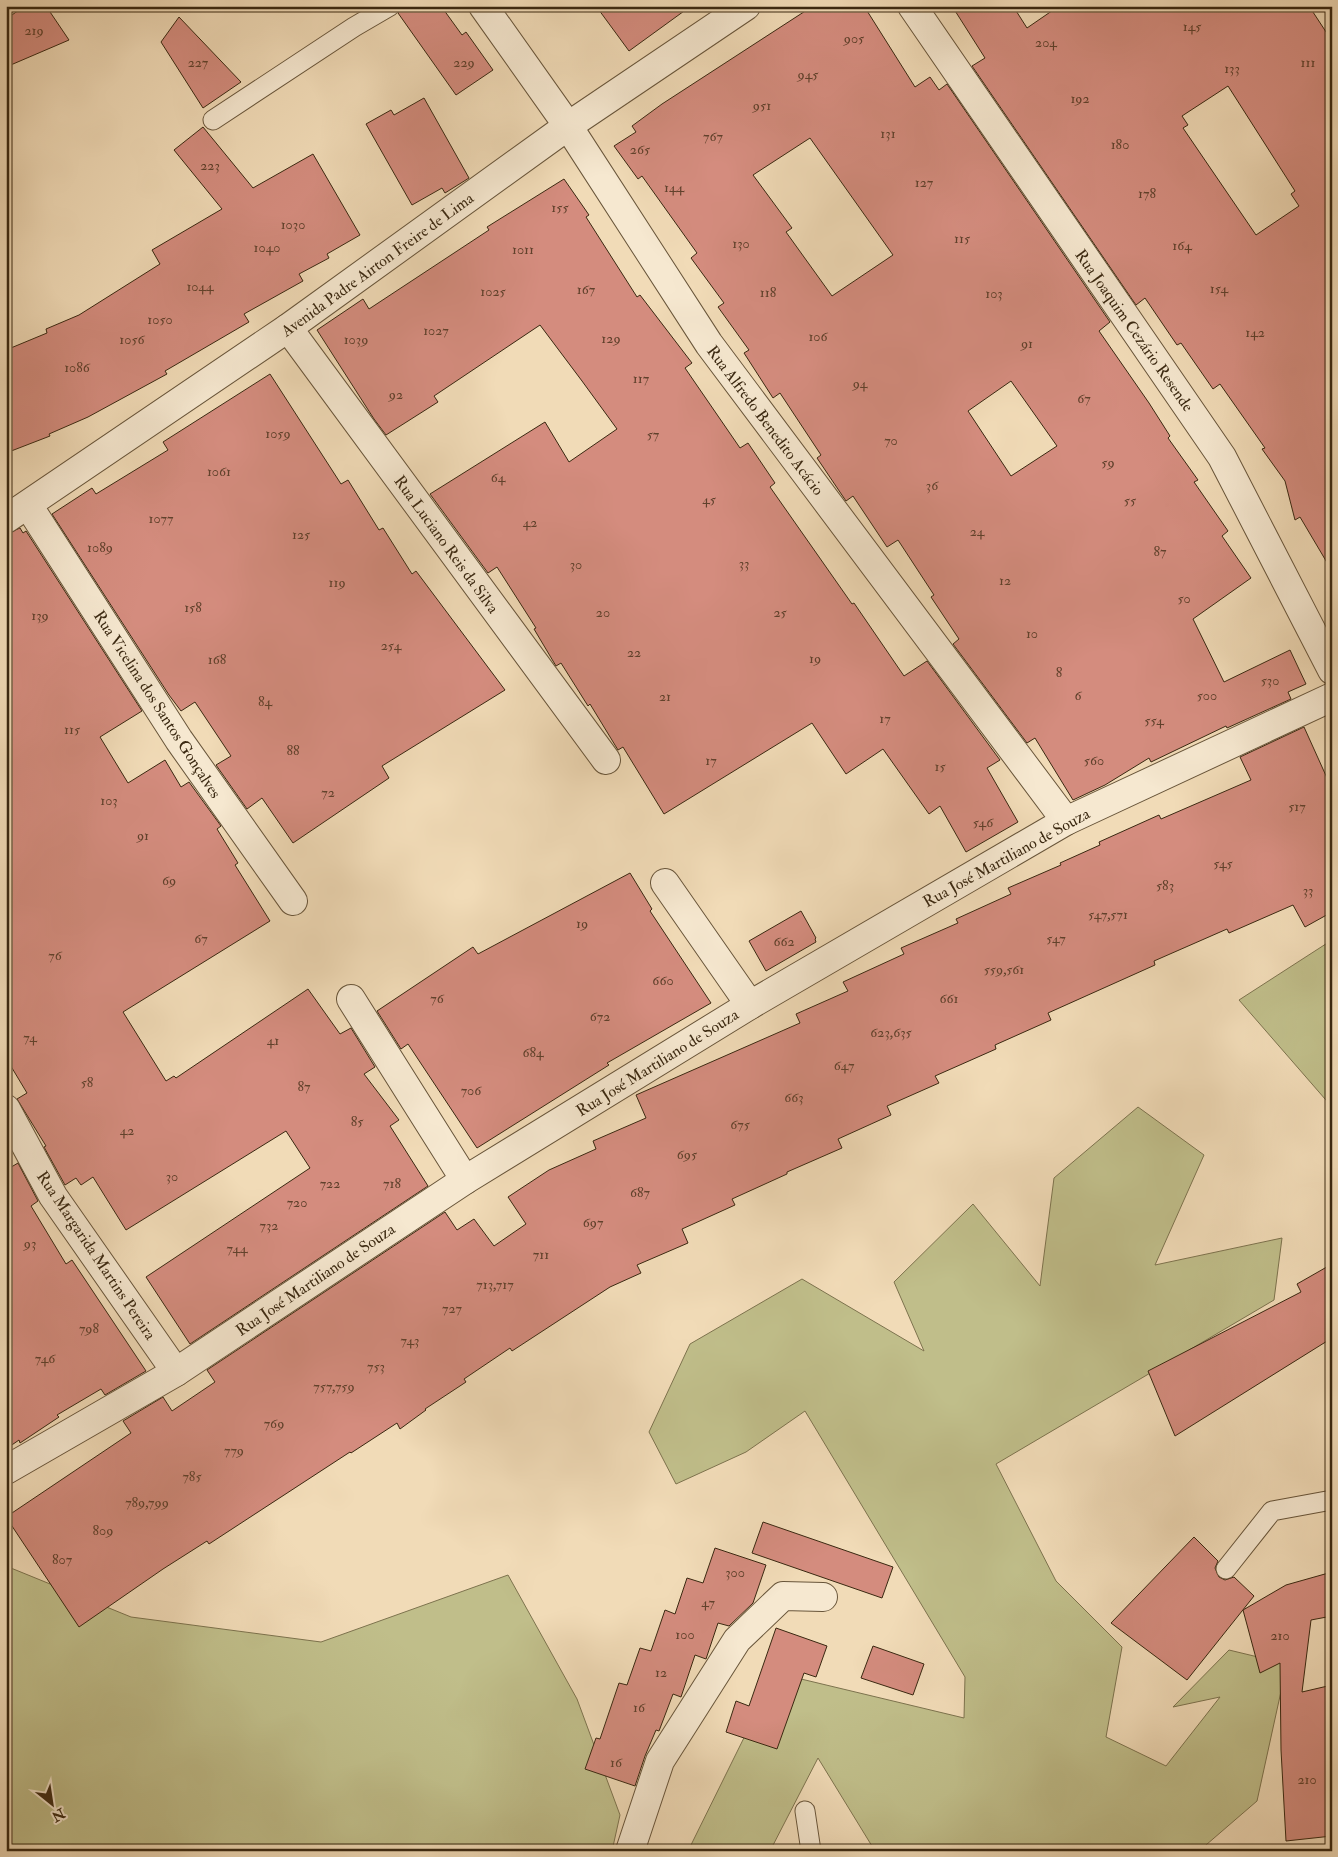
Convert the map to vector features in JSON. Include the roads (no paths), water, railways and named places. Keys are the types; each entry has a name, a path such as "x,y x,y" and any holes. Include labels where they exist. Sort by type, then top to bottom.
{"street":[{"name":"Rua Alfredo Benedito Acácio","path":"483,6 568,126 709,344 1066,821"},
{"name":"Avenida Padre Airton Freire de Lima","path":"17,512 288,328 568,126 746,6"},
{"name":"Rua Joaquim Cezário Resende","path":"912,6 1222,457 1332,670"},
{"name":"Rua Luciano Reis da Silva","path":"288,328 606,760"},
{"name":"Rua Vicelina dos Santos Gonçalves","path":"17,512 293,901"},
{"name":"Rua José Martiliano de Souza","path":"6,1470 176,1372 464,1180 750,1006 1066,821 1332,697"},
{"path":"665,883 750,1006"},
{"path":"351,999 464,1180"},
{"name":"Rua Margarida Martins Pereira","path":"6,1109 53,1196 176,1372"},
{"path":"630,1851 660,1761 737,1640 783,1596 823,1597"}],"lane":[{"path":"213,120 390,6"},
{"path":"1226,1568 1272,1511 1332,1500"},
{"path":"805,1811 810,1851"}]}
